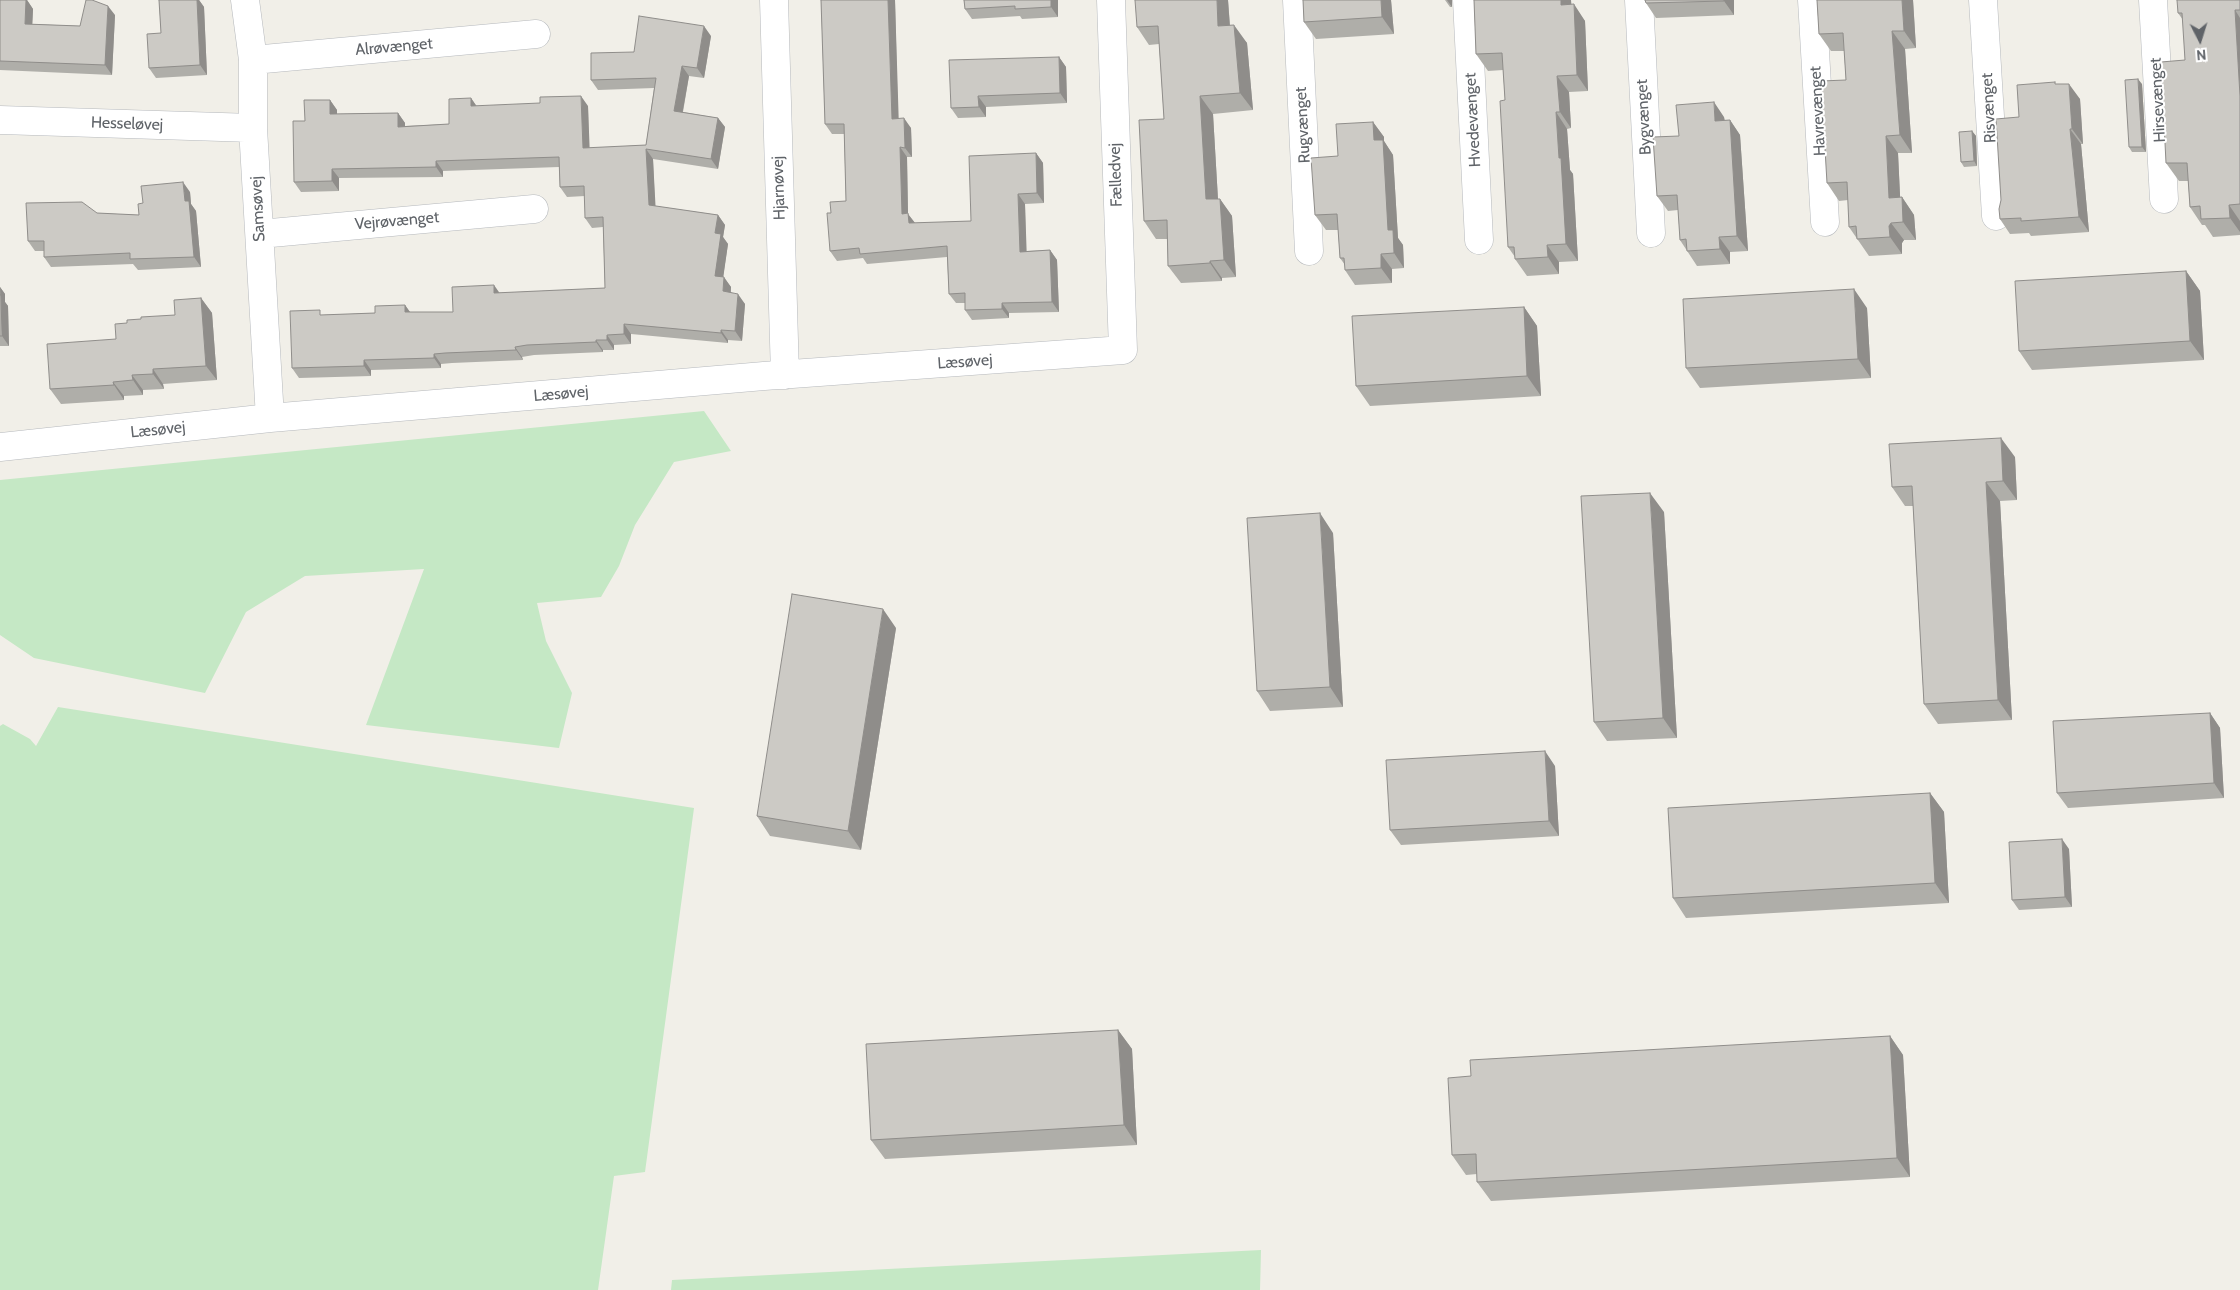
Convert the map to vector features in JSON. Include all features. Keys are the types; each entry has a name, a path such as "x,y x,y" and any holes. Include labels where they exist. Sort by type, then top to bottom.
{"street":[{"name":"Samsøvej","path":"245,0 253,60 253,128 270,418"},
{"name":"Hjarnøvej","path":"774,0 785,375"},
{"name":"Fælledvej","path":"1111,0 1123,350"},
{"name":"Rugvænget","path":"1297,0 1309,251"},
{"name":"Hvedevænget","path":"1467,0 1479,240"},
{"name":"Bygvænget","path":"1639,0 1651,233"},
{"name":"Havrevænget","path":"1812,0 1825,222"},
{"name":"Risvænget","path":"1983,0 1996,216"},
{"name":"Hirsevænget","path":"2153,0 2164,199"},
{"name":"Alrøvænget","path":"253,60 536,34"},
{"name":"Hesseløvej","path":"0,120 253,128"},
{"name":"Vejrøvænget","path":"260,234 534,209"},
{"name":"Læsøvej","path":"0,447 270,418 785,375 1123,350"}],"green space":[{"path":"704,411 731,451 674,462 635,525 619,566 601,597 537,603 546,641 572,693 559,748 366,725 424,569 305,576 246,612 205,693 34,658 0,635 0,480"},
{"path":"58,707 694,808 645,1172 614,1176 598,1290 0,1290 0,726 3,724 30,739 36,746"},
{"path":"1261,1250 1260,1290 671,1290 672,1280"}],"building":[{"path":"0,0 26,0 25,24 80,26 86,0 92,0 108,6 105,65 0,61"},
{"path":"159,0 197,0 200,65 149,68 147,34 161,33"},
{"path":"821,0 888,0 892,119 904,118 905,148 900,147 902,214 908,213 909,223 971,221 969,156 1036,153 1037,193 1018,194 1020,252 1050,250 1052,302 1002,303 1002,309 965,310 965,293 949,294 947,246 860,254 859,248 830,251 827,213 831,213 830,202 846,201 844,124 825,124"},
{"path":"964,0 1051,0 1051,7 1015,9 1015,6 965,9"},
{"path":"1135,0 1217,0 1218,26 1234,25 1240,93 1200,96 1206,199 1220,199 1224,260 1168,266 1167,220 1144,221 1139,120 1164,119 1158,26 1137,27"},
{"path":"1303,0 1381,0 1382,17 1304,22"},
{"path":"1474,0 1561,0 1561,5 1574,4 1577,75 1557,76 1560,112 1556,112 1559,158 1561,158 1566,244 1547,245 1548,257 1515,259 1514,247 1508,247 1500,101 1505,100 1502,53 1476,54"},
{"path":"1645,0 1724,0 1724,1 1646,3"},
{"path":"1817,0 1902,0 1904,31 1892,31 1900,135 1886,136 1889,198 1902,197 1903,222 1891,223 1889,226 1890,237 1857,239 1856,226 1849,227 1847,182 1827,183 1821,81 1846,80 1843,33 1819,34"},
{"path":"2177,0 2240,0 2240,10 2235,10 2240,96 2240,204 2229,205 2230,218 2201,219 2200,206 2190,207 2187,163 2166,163 2161,62 2185,60 2182,13 2178,13"},
{"path":"639,16 704,26 697,68 682,66 674,111 718,118 711,159 646,149 649,205 718,215 715,233 721,234 715,276 724,277 723,291 738,294 735,331 721,330 721,333 624,324 624,334 607,335 607,340 596,340 596,342 527,345 515,347 516,350 434,354 434,358 364,360 364,366 292,368 290,311 320,310 320,315 375,313 375,306 405,305 405,312 453,312 452,287 494,285 494,293 605,288 603,217 585,218 584,186 560,187 559,157 436,161 436,167 332,169 332,181 294,182 293,121 305,121 304,100 330,100 330,114 398,113 398,127 449,124 449,99 471,98 471,106 540,103 540,97 581,96 583,148 646,145 656,78 591,80 591,53 634,52"},
{"path":"1059,57 1060,93 978,96 979,107 951,108 949,60"},
{"path":"2138,79 2142,147 2129,147 2125,80"},
{"path":"2055,82 2055,84 2069,84 2072,129 2070,129 2079,217 2021,221 2021,218 2000,219 1999,209 2001,200 1996,119 2019,117 2017,85"},
{"path":"1714,102 1715,121 1730,120 1737,236 1719,237 1720,249 1687,251 1686,239 1680,240 1677,195 1657,196 1653,137 1679,136 1676,105"},
{"path":"1373,122 1374,140 1383,140 1388,230 1393,230 1394,253 1381,254 1381,268 1345,270 1344,258 1340,258 1337,214 1315,215 1311,158 1338,156 1336,124"},
{"path":"1972,131 1974,161 1961,162 1959,132"},
{"path":"183,182 185,201 189,201 194,257 130,259 130,253 44,257 44,241 28,241 26,203 82,202 97,213 139,215 138,204 143,203 141,186"},
{"path":"2186,271 2190,341 2019,351 2015,281"},
{"path":"1854,289 1858,359 1686,368 1683,299"},
{"path":"1,295 2,336 0,336"},
{"path":"201,298 206,366 153,369 153,374 132,375 133,380 113,382 114,385 50,389 47,344 116,339 115,324 127,323 127,320 141,319 141,317 175,315 174,300"},
{"path":"1524,307 1527,376 1356,386 1352,316"},
{"path":"2001,438 2003,481 1986,482 1998,700 1924,704 1912,486 1892,487 1889,444"},
{"path":"1650,493 1663,718 1594,722 1581,496"},
{"path":"1320,513 1330,687 1257,691 1247,518"},
{"path":"792,594 883,609 848,831 757,816"},
{"path":"2210,713 2214,783 2057,793 2053,721"},
{"path":"1545,751 1549,821 1390,830 1386,760"},
{"path":"1930,793 1935,883 1673,898 1668,808"},
{"path":"2062,839 2065,897 2012,900 2009,842"},
{"path":"1118,1030 1124,1125 871,1140 866,1044"},
{"path":"1890,1036 1897,1158 1477,1182 1476,1154 1452,1155 1448,1078 1471,1076 1470,1060"}]}
